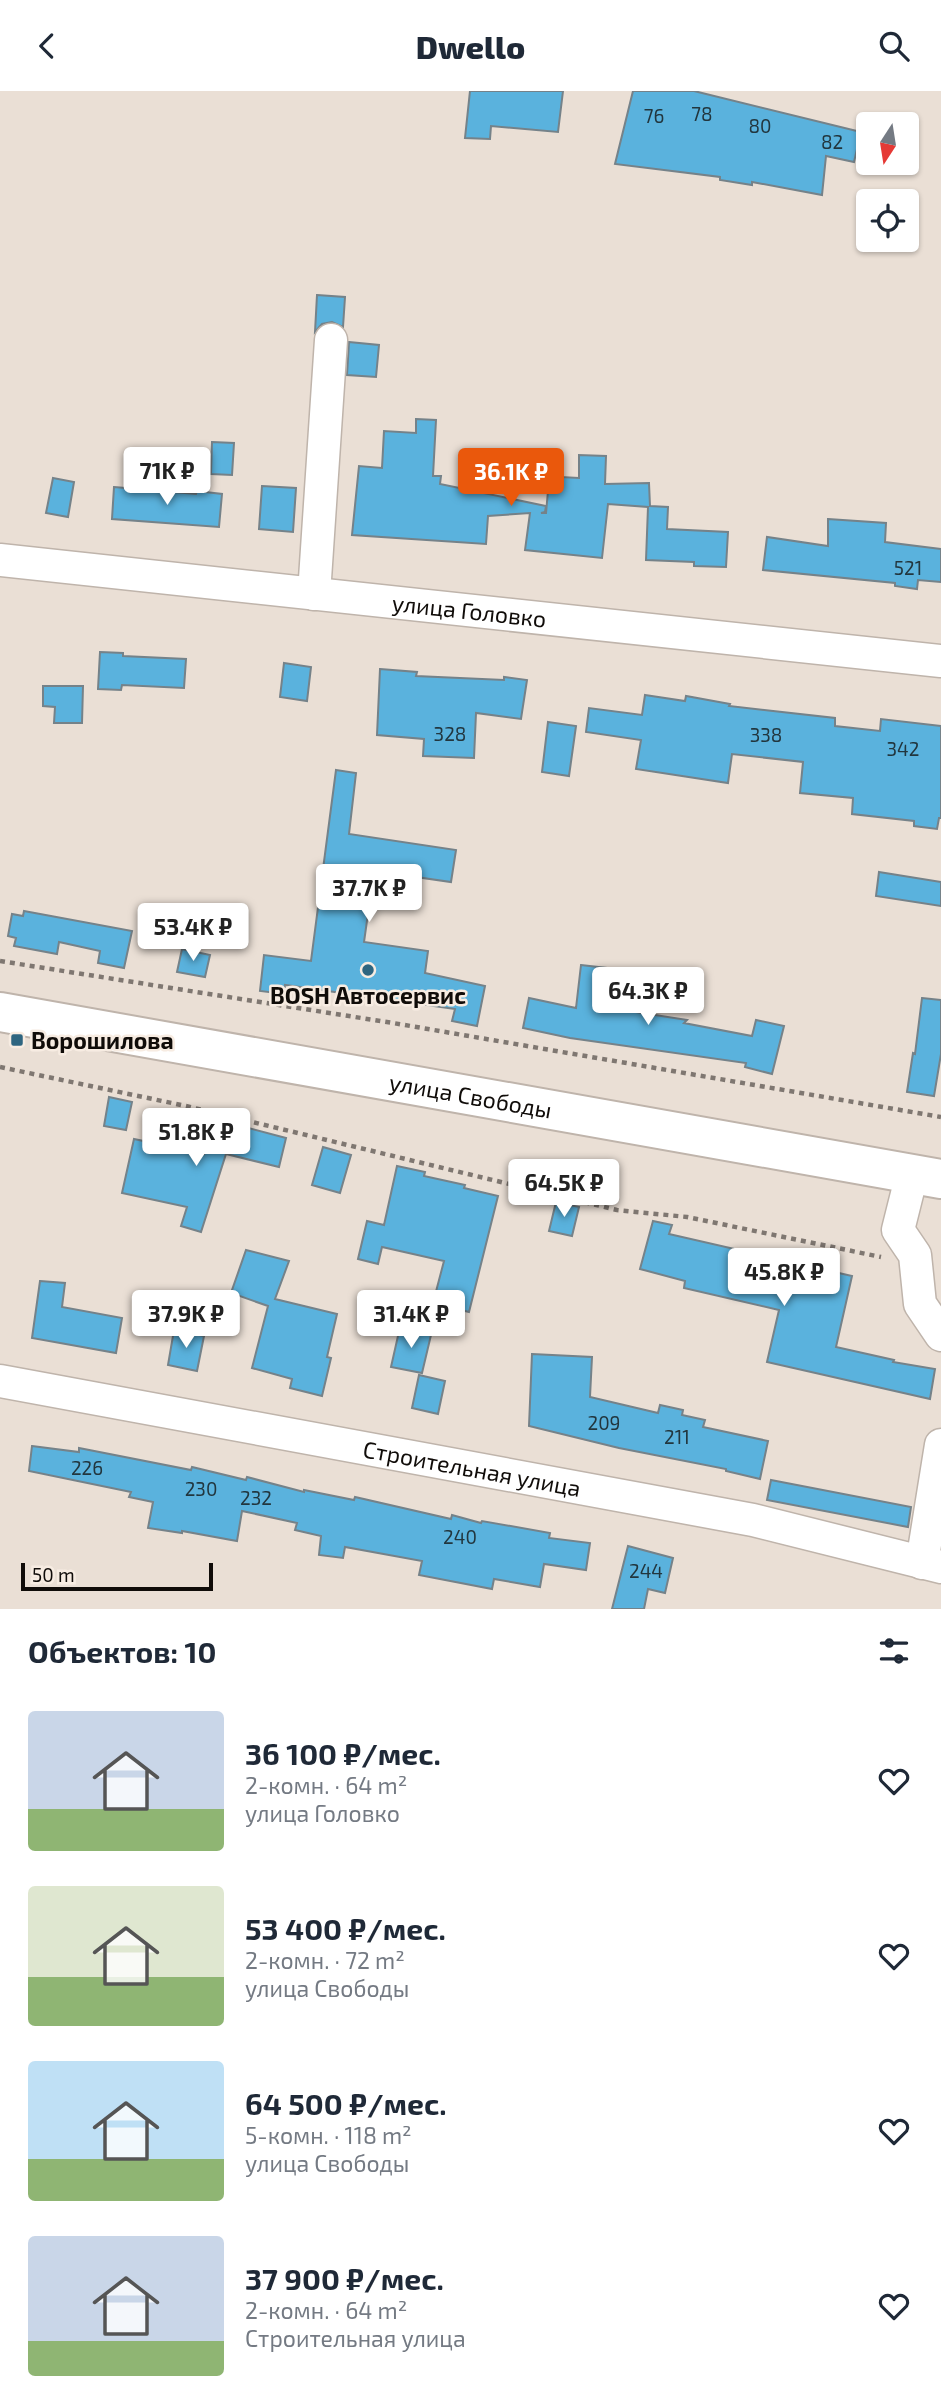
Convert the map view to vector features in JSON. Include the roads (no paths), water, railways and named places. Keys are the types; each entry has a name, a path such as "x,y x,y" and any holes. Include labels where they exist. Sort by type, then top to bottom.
{"main road":[{"name":"улица Свободы","path":"0,1012 926,1176"}],"street":[{"path":"314,594 331,340"},
{"name":"улица Головко","path":"0,560 941,661"},
{"path":"926,1176 898,1230 915,1255 920,1304 941,1335"},
{"name":"Строительная улица","path":"0,1381 753,1520 931,1565"},
{"path":"931,1565 941,1445"}],"place":[{"name":"BOSH Автосервис","path":"368,970"},
{"name":"Ворошилова","path":"17,1040"}]}
